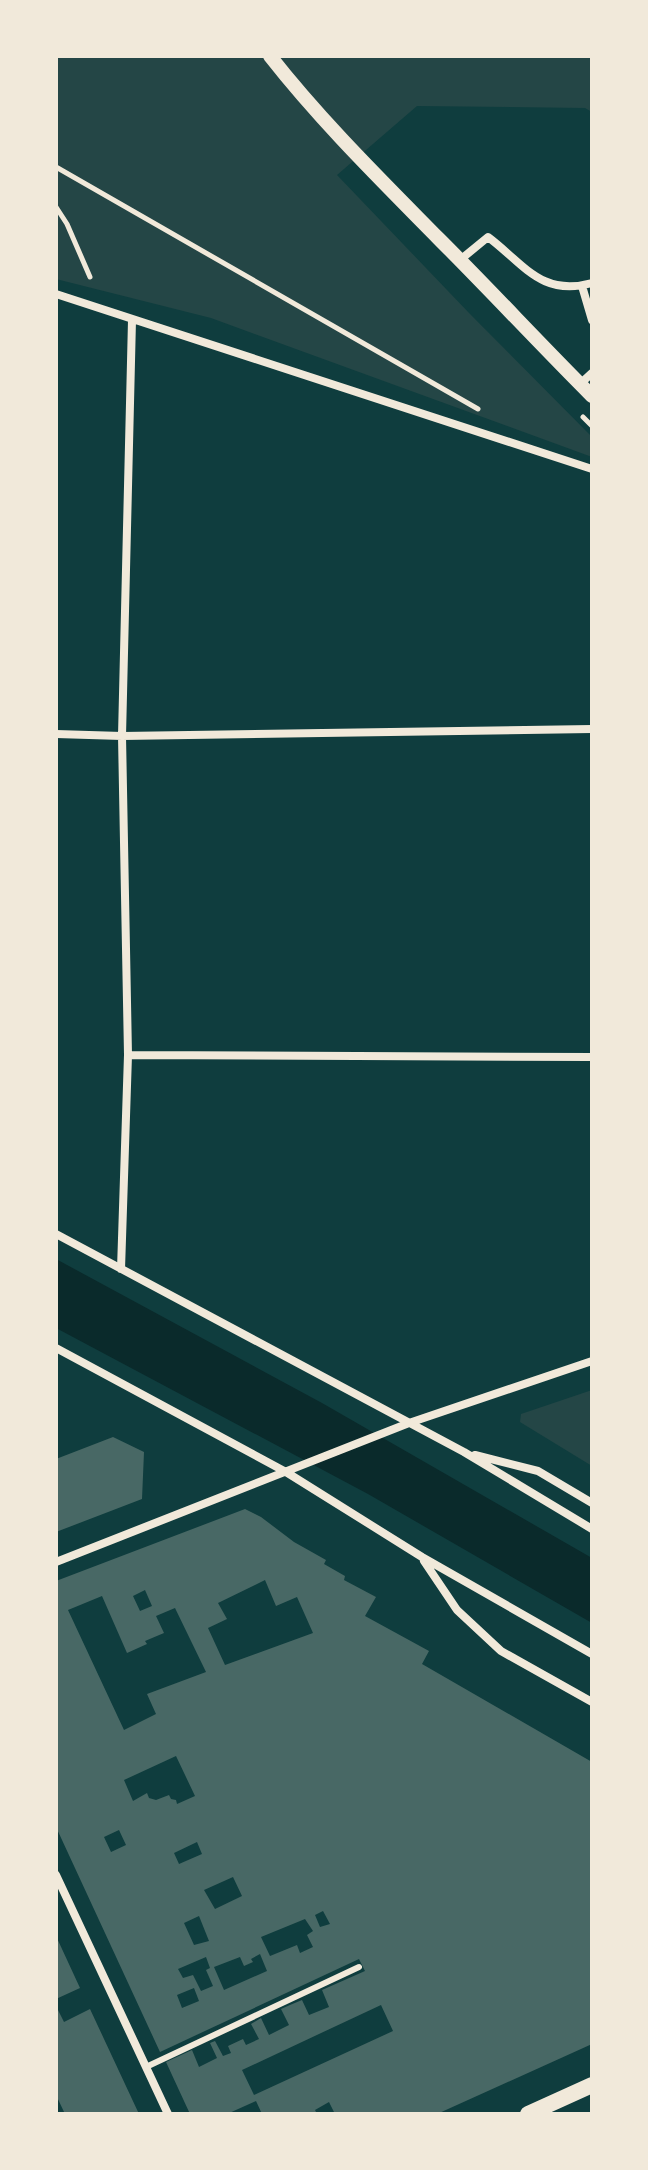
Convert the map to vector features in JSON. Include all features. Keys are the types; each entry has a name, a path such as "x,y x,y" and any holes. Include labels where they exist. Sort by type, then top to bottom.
{"main road":[{"path":"528,2114 554,2109 592,2085"}],"street":[{"path":"270,56 314,108 592,396"},
{"path":"460,260 488,237 530,274 557,287 587,284 592,320"},
{"path":"56,294 592,469"},
{"path":"121,1269 128,1055 122,736 132,320"},
{"path":"580,384 592,373"},
{"path":"56,734 122,736 592,729"},
{"path":"128,1055 592,1057"},
{"path":"56,1234 464,1452 592,1529"},
{"path":"56,1348 286,1472 422,1557 592,1654"},
{"path":"56,1562 409,1423 592,1361"},
{"path":"464,1452 538,1471 592,1503"},
{"path":"422,1557 457,1610 501,1651 592,1702"},
{"path":"56,1875 168,2114"}],"lane":[{"path":"146,2067 359,1967"}],"path":[{"path":"56,167 486,414"},
{"path":"56,207 67,224 90,277"}],"shaded area":[{"path":"56,56 592,56 592,112 585,108 417,106 337,175 592,437 592,457 211,318 56,279"},
{"path":"56,1259 322,1403 592,1558 592,1623 368,1494 56,1328"},
{"path":"592,1390 592,1466 520,1422 521,1414"}],"building":[{"path":"113,1437 144,1452 142,1499 56,1532 56,1459"},
{"path":"245,1509 326,1560 324,1564 345,1576 344,1580 376,1597 365,1616 429,1651 422,1664 592,1762 592,2044 437,2114 335,2114 329,2102 315,2110 317,2114 262,2114 256,2101 227,2114 190,2114 166,2062 192,2050 199,2067 217,2058 210,2043 215,2041 223,2056 231,2053 228,2046 243,2039 246,2045 259,2039 251,2024 261,2018 269,2035 289,2025 281,2009 302,2000 309,2015 329,2007 322,1990 365,1971 359,1959 160,2052 56,1827 56,1581","holes":["265,1580 276,1606 297,1597 313,1633 225,1665 208,1628 227,1619 218,1603","145,1590 152,1606 140,1611 133,1596","102,1596 127,1653 164,1633 156,1616 175,1608 206,1672 147,1694 156,1714 124,1730 68,1610","176,1756 195,1796 177,1804 169,1795 156,1800 149,1798 147,1793 133,1801 124,1780","119,1830 126,1845 111,1852 104,1837","197,1842 202,1854 179,1864 174,1853","233,1877 242,1896 215,1909 204,1890","323,1911 330,1924 320,1927 315,1915","199,1916 209,1941 194,1945 184,1923","305,1919 313,1931 307,1935 313,1947 300,1953 297,1945 270,1956 261,1937","260,1954 267,1971 224,1990 214,1967 240,1957 244,1966","206,1957 210,1968 206,1970 213,1986 201,1991 193,1975 183,1978 178,1969","194,1988 199,2001 182,2008 177,1995","381,2005 393,2031 254,2095 242,2070"]},
{"path":"56,1936 80,1988 56,1999"},
{"path":"56,2006 64,2022 90,2009 139,2114 65,2114 56,2095"}]}
